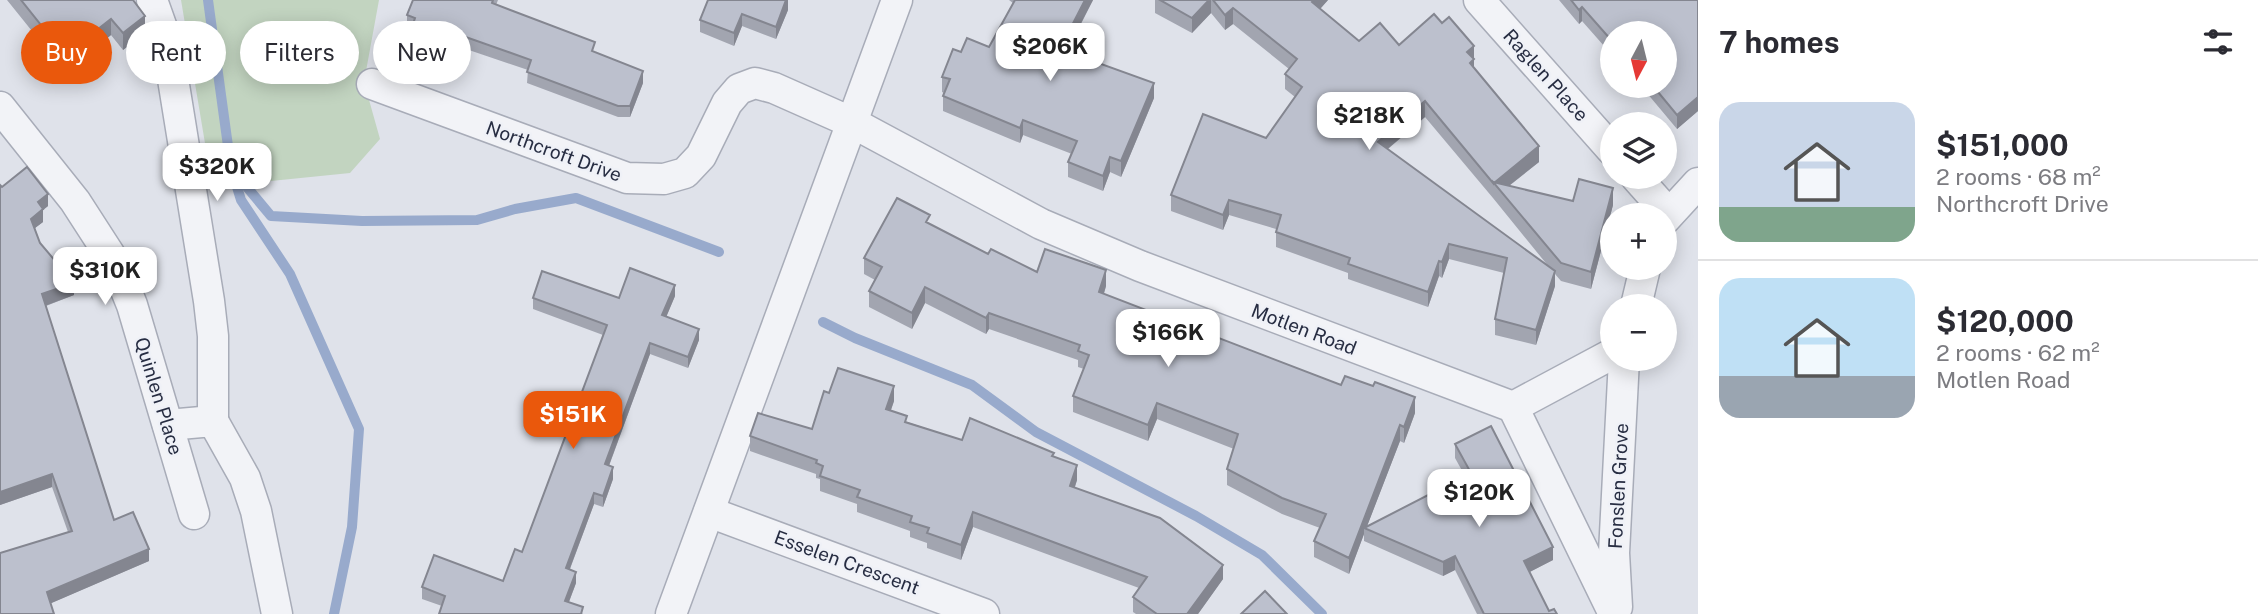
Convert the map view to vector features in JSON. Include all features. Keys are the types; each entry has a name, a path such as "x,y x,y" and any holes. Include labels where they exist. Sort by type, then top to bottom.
{"street":[{"path":"152,0 167,42 209,302 213,336 213,421 245,478 256,511 277,614"},
{"path":"671,614 897,0"},
{"name":"Raglen Place","path":"1479,0 1600,136"},
{"name":"Northcroft Drive","path":"372,85 627,178 664,179 685,173 701,156 727,103 739,89 755,83 774,88 853,123"},
{"name":"Quinlen Place","path":"0,107 75,201 115,263 132,305 194,514"},
{"name":"Motlen Road","path":"853,123 1041,224 1140,266 1513,407"},
{"path":"1677,205 1698,183"},
{"path":"1600,360 1513,407 1615,614"},
{"name":"Fonslen Grove","path":"1615,614 1614,553 1623,371"},
{"path":"168,425 213,421"},
{"name":"Esselen Crescent","path":"709,512 984,614"}],"green space":[{"path":"181,0 379,0 373,21 364,82 380,139 350,173 271,181 210,173 195,84 226,84 226,21 185,21"}],"building":[{"path":"21,0 133,0 145,16 139,21 126,21 126,31 123,33 111,19 38,21"},
{"path":"413,0 493,0 492,3 595,42 592,51 643,71 630,106 618,106 527,72 531,60 471,39 471,21 414,21 415,18 407,15"},
{"path":"708,0 786,0 776,27 742,14 734,33 700,20"},
{"path":"1015,0 1085,0 1067,35 1082,42 1076,55 1154,83 1121,161 1110,157 1103,176 1068,162 1077,141 1023,120 1020,128 943,96 950,79 942,77 953,49 961,52 967,38 989,47"},
{"path":"1160,0 1209,0 1192,18"},
{"path":"1213,0 1314,0 1312,2 1359,41 1380,23 1399,45 1434,14 1442,23 1449,17 1474,46 1467,52 1474,59 1470,63 1539,146 1493,183 1425,101 1378,142 1555,271 1536,330 1495,319 1507,258 1449,244 1442,262 1439,261 1428,292 1348,264 1350,258 1276,232 1281,215 1229,200 1223,215 1171,195 1203,114 1266,138 1302,87 1285,74 1297,59 1233,8 1225,15"},
{"path":"1571,0 1698,0 1698,97 1677,115 1663,98 1677,98 1677,21 1600,21 1600,27 1582,7 1579,10"},
{"path":"27,167 48,194 38,202 43,209 31,219 40,243 74,283 42,294 114,520 133,512 149,549 47,592 54,614 0,614 0,553 72,531 52,474 0,492 0,185 2,187"},
{"path":"1579,179 1600,185 1600,189 1613,189 1609,203 1600,203 1600,238 1591,272 1561,263 1493,182 1573,201"},
{"path":"897,198 930,215 926,222 988,254 991,249 1037,272 1045,249 1106,270 1099,292 1341,385 1345,376 1373,386 1375,382 1415,397 1404,427 1400,425 1349,558 1314,541 1326,514 1282,498 1227,469 1238,434 1157,403 1148,425 1073,396 1089,355 1078,351 1080,345 989,313 986,318 925,287 912,313 869,291 882,267 864,258"},
{"path":"630,268 675,285 662,315 699,329 688,357 650,343 605,464 613,467 603,496 594,493 566,568 576,572 565,601 583,607 581,614 439,614 445,596 422,587 434,555 503,581 515,549 522,552 607,325 533,298 542,271 619,298"},
{"path":"838,368 894,386 886,409 907,416 905,422 962,440 970,418 1054,453 1052,456 1077,465 1070,486 1160,518 1223,565 1187,614 1157,614 1133,597 1147,577 973,512 961,545 927,533 929,528 910,522 912,516 857,497 860,490 820,476 823,466 816,463 817,460 750,436 758,413 812,429 824,391 829,393"},
{"path":"1491,426 1553,547 1524,561 1549,611 1554,609 1557,614 1484,614 1455,556 1443,562 1364,528 1471,473 1455,444"},
{"path":"1265,591 1287,614 1241,614"}],"waterway":[{"path":"208,0 231,168 271,216 362,221 477,220 515,209 576,198 719,252"},
{"path":"233,174 241,200 290,274 359,429 352,527 334,614"},
{"path":"823,322 855,338 972,385 1036,432 1196,516 1262,555 1322,614"}]}
